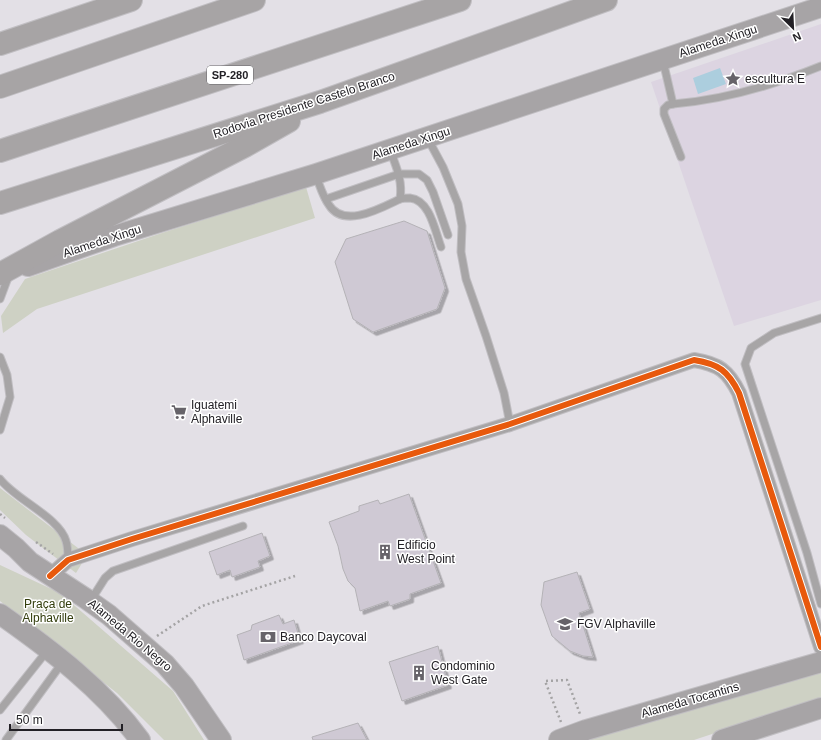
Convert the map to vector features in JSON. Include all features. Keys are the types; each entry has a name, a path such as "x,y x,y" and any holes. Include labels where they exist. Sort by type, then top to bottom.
{"highway":[{"path":"0,44 132,0"},
{"path":"0,86 254,0"},
{"name":"SP-280","path":"0,151 460,0"},
{"name":"Rodovia Presidente Castelo Branco","path":"0,204 320,102 606,0"},
{"path":"4,274 60,241 245,146 320,102"}],"main road":[{"name":"Alameda Xingu","path":"4,274 114,236 316,174 821,8"},
{"name":"Alameda Rio Negro","path":"0,535 30,562 90,601 144,644 174,673 200,707 221,740"},
{"path":"0,552 30,562"},
{"path":"0,614 56,655 88,683 115,709 135,738"},
{"name":"Alameda Tocantins","path":"563,739 586,730 821,662"},
{"path":"722,740 821,708"}],"street":[{"path":"50,576 68,560 132,539 510,424 694,360 710,363 724,372 733,381 739,394 821,647"}],"lane":[{"path":"662,60 673,104"},
{"path":"681,157 664,114 664,109 668,106 673,104 697,102 750,91 821,66"},
{"path":"427,137 443,167 458,204 462,226 461,252 466,278 504,393 510,424"},
{"path":"390,150 399,174 401,191 400,199"},
{"path":"316,174 329,206 338,214 352,218 400,199 411,198 422,204 427,210 441,247"},
{"path":"326,199 399,174 419,174 427,180 433,192 448,235"},
{"path":"0,299 4,274"},
{"path":"821,318 774,333 751,348 745,364 807,553 821,603"},
{"path":"0,357 7,375 10,397 0,430"},
{"path":"0,479 26,503 58,526 66,540 68,560"},
{"path":"90,601 105,578 113,572 243,526"},
{"path":"0,710 56,655"},
{"path":"6,740 56,655"}],"path":[{"path":"144,644 202,606 295,576"},
{"path":"563,739 544,681 567,680 586,730"}],"shaded area":[{"path":"821,24 821,300 734,326 651,82"}],"green space":[{"path":"306,187 315,218 37,309 3,333 1,316 25,279"},
{"path":"0,488 87,555 76,573 26,535 0,510"},
{"name":"Praça de Alphaville","path":"0,565 60,593 173,691 204,740 164,740 117,693 0,601"},
{"path":"821,671 821,698 694,740 584,740"}],"water":[{"path":"720,68 726,84 698,94 693,78"}],"building":[{"path":"404,221 427,231 445,288 437,309 373,332 353,319 335,262 346,239"},
{"name":"Edificio West Point","path":"409,494 441,583 410,594 410,599 390,606 388,601 360,611 355,588 348,581 343,569 338,546 329,522 359,511 359,506 378,500 380,504"},
{"path":"262,533 270,556 258,561 260,567 232,577 230,570 217,575 209,552"},
{"name":"FGV Alphaville","path":"577,572 590,609 579,613 593,657 583,656 570,651 552,636 541,605 544,582"},
{"name":"Banco Daycoval","path":"279,615 283,624 294,620 300,640 244,660 237,635 251,630 252,625"},
{"name":"Condominio West Gate","path":"438,646 448,685 402,701 389,662"},
{"path":"358,723 367,740 313,740 312,737"}],"cycle path":[{"path":"50,576 68,560 132,539 510,424 694,360 716,366 722,370 731,379 739,393 821,647"}],"place":[{"name":"escultura E","path":"733,79"},
{"name":"Iguatemi Alphaville","path":"179,412"},
{"name":"Edificio West Point","path":"385,552"},
{"name":"FGV Alphaville","path":"565,624"},
{"name":"Banco Daycoval","path":"268,637"},
{"name":"Condominio West Gate","path":"419,673"}]}
